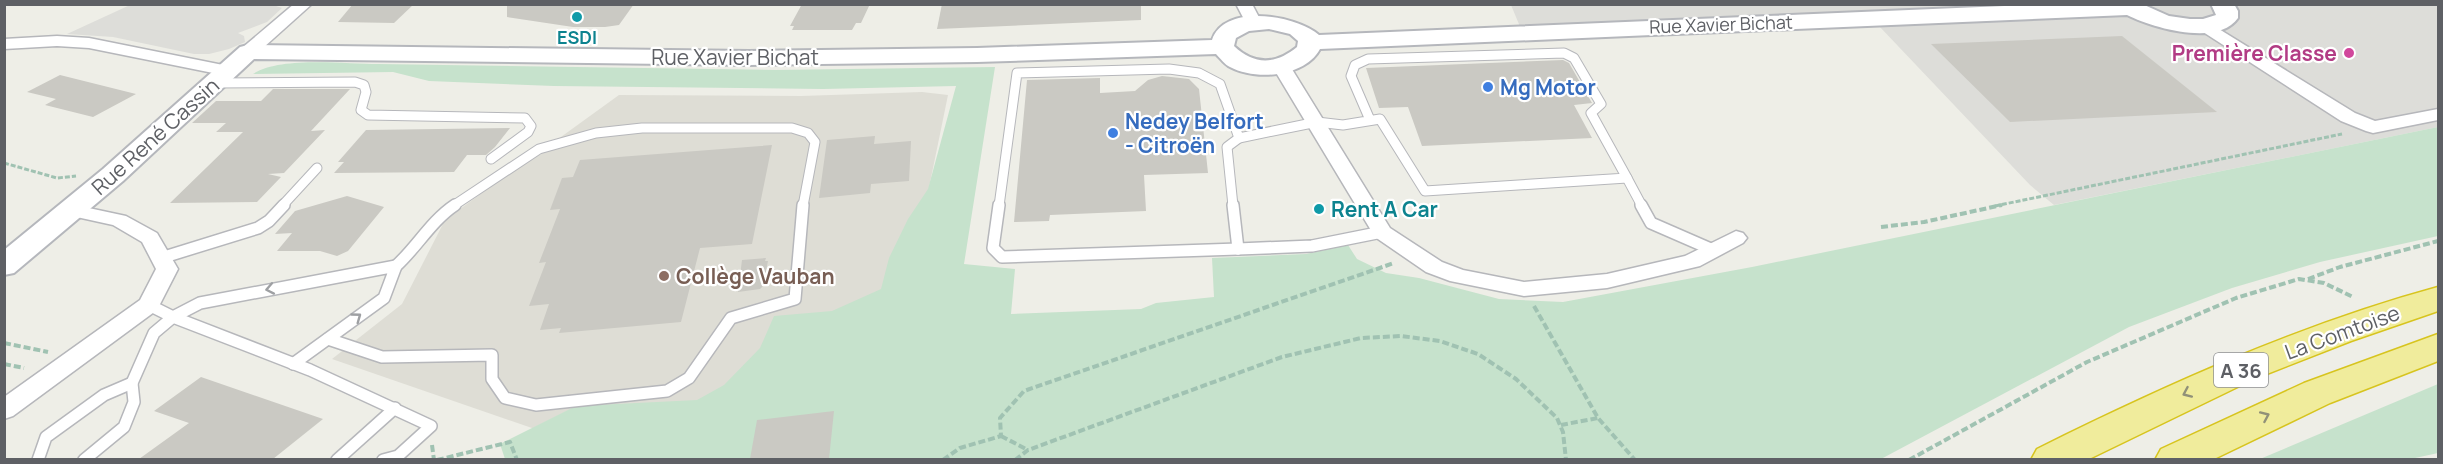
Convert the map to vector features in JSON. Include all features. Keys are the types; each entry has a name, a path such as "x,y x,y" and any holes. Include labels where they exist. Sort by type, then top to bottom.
{"highway":[{"name":"La Comtoise","path":"2051,459 2205,384 2356,325 2439,299"},
{"name":"A 36","path":"2175,459 2317,393 2439,347"}],"main road":[{"path":"2128,6 2167,22 2206,26 2219,23 2227,18 2227,10 2222,4"},
{"name":"Rue Xavier Bichat","path":"1311,42 1980,9 2128,6"},
{"path":"1249,14 1269,22 1296,28 1311,42 1311,50 1305,57 1281,66 1249,65 1226,54 1222,46 1226,34 1249,14"},
{"name":"Rue Xavier Bichat","path":"248,52 749,58 976,56 1222,46"},
{"name":"Rue René Cassin","path":"4,266 113,175 248,52"}],"street":[{"name":"Rue René Cassin","path":"248,52 304,4"},
{"path":"2206,26 2348,117 2373,127 2439,115"},
{"path":"4,44 57,41 89,43 221,77"},
{"path":"1281,66 1383,232 1415,256 1458,276 1524,289 1607,280 1692,261 1736,238"},
{"path":"4,410 149,305 167,269 150,238 119,220 70,210"}],"lane":[{"path":"1370,120 1352,76 1355,65 1368,59 1564,53 1574,58 1600,104 1591,113 1651,223 1713,250"},
{"path":"1239,138 1220,84 1199,73 1169,69 1017,73 993,248 1002,257 1018,258 1312,246 1383,232"},
{"path":"221,77 355,82 364,85 366,92 361,110 368,115 525,118 531,126 528,132 490,159"},
{"path":"1238,249 1227,147 1239,138 1317,122 1343,124 1380,119 1425,191 1627,178"},
{"path":"293,364 384,298 396,266 415,249 440,215 539,149 596,133 642,128 792,128 808,133 815,142 802,213 795,299 730,318 689,378 667,391 536,405 505,398 492,379 492,355 382,357 328,339"},
{"path":"161,258 258,228 269,221 317,168"},
{"path":"84,459 124,427 134,402 132,383 154,333 173,317 210,300 396,266"},
{"path":"149,305 173,317 293,364 395,408 430,426 398,456 383,459"},
{"path":"38,459 46,437 105,394 132,383"},
{"path":"337,459 395,408"}],"path":[{"path":"1881,227 1924,222 2373,127"},
{"path":"4,163 57,178 113,175"},
{"path":"2307,280 2340,267 2439,241"},
{"path":"1001,436 1000,418 1024,391 1415,256"},
{"path":"1909,459 2047,383 2126,344 2236,298 2285,282 2307,280 2324,283 2353,297"},
{"path":"1524,289 1598,418 1635,459"},
{"path":"1015,459 1028,450 1299,351 1326,343 1371,336 1411,336 1464,347 1507,371 1545,405 1561,425 1566,459"},
{"path":"4,343 77,358"},
{"path":"1561,425 1598,418"},
{"path":"944,459 960,448 1001,436 1028,450"},
{"path":"437,459 510,442 517,459"}],"shaded area":[{"path":"130,5 273,5 282,8 267,22 238,33 244,36 245,42 209,54 194,54 113,37 67,34"},
{"path":"1511,5 2438,5 2438,127 2054,205 2030,185 1879,26 1526,41"},
{"name":"Collège Vauban","path":"922,92 948,95 878,436 622,459 332,359 402,304 445,220 523,163 551,149 554,142 619,95 801,96"}],"green space":[{"path":"296,63 775,70 995,67 964,264 1015,269 1011,314 1141,309 1156,303 1214,297 1212,258 1306,254 1348,245 1357,259 1386,273 1419,278 1499,299 1563,302 1752,267 2438,127 2438,236 2320,262 2232,288 2129,327 1881,459 505,459 500,444 576,406 697,400 724,385 760,348 774,316 832,311 881,289 889,258 908,219 928,189 956,86 823,89 554,86 429,81 393,72 253,74 265,68"},
{"path":"2438,384 2438,453 2406,460 2260,459"}],"building":[{"path":"353,4 414,4 394,23 338,22"},
{"name":"ESDI","path":"507,4 634,4 619,25 573,27 507,17"},
{"path":"802,4 870,4 861,23 856,23 852,30 792,30 794,26 790,26"},
{"path":"942,4 1141,4 1141,20 937,29"},
{"path":"2122,36 2217,112 2010,122 1931,44"},
{"path":"1563,60 1569,63 1592,103 1574,105 1592,138 1422,146 1408,107 1379,108 1366,68"},
{"path":"60,75 136,94 93,117 45,105 56,99 27,92"},
{"name":"Nedey Belfort - Citroën","path":"1162,76 1189,79 1199,89 1208,173 1144,175 1146,211 1050,215 1049,221 1014,222 1027,80 1100,78 1100,93 1135,91 1148,80"},
{"path":"273,89 350,89 311,131 325,130 284,173 268,174 281,177 257,202 170,203 243,132 216,132 226,123 192,123 216,101 261,101"},
{"path":"510,128 486,155 467,155 454,172 334,173 344,162 338,162 366,130"},
{"path":"875,136 874,144 911,141 909,181 871,184 870,193 819,198 827,140"},
{"path":"772,145 752,244 700,248 681,322 559,333 561,328 540,330 549,304 529,306 546,262 539,263 560,209 550,210 562,178 573,177 580,160"},
{"path":"347,196 384,207 348,251 337,256 320,251 277,251 292,233 275,234 295,211"},
{"path":"766,258 765,261 768,261 763,286 760,289 738,292 742,260"},
{"path":"201,377 323,419 273,459 139,459 189,423 154,411"},
{"path":"834,411 829,459 750,459 757,420"}],"place":[{"name":"ESDI","path":"577,17"},
{"name":"Première Classe","path":"2349,53"},
{"name":"Mg Motor","path":"1488,87"},
{"name":"Nedey Belfort - Citroën","path":"1113,133"},
{"name":"Rent A Car","path":"1319,209"},
{"name":"Collège Vauban","path":"664,276"}]}
